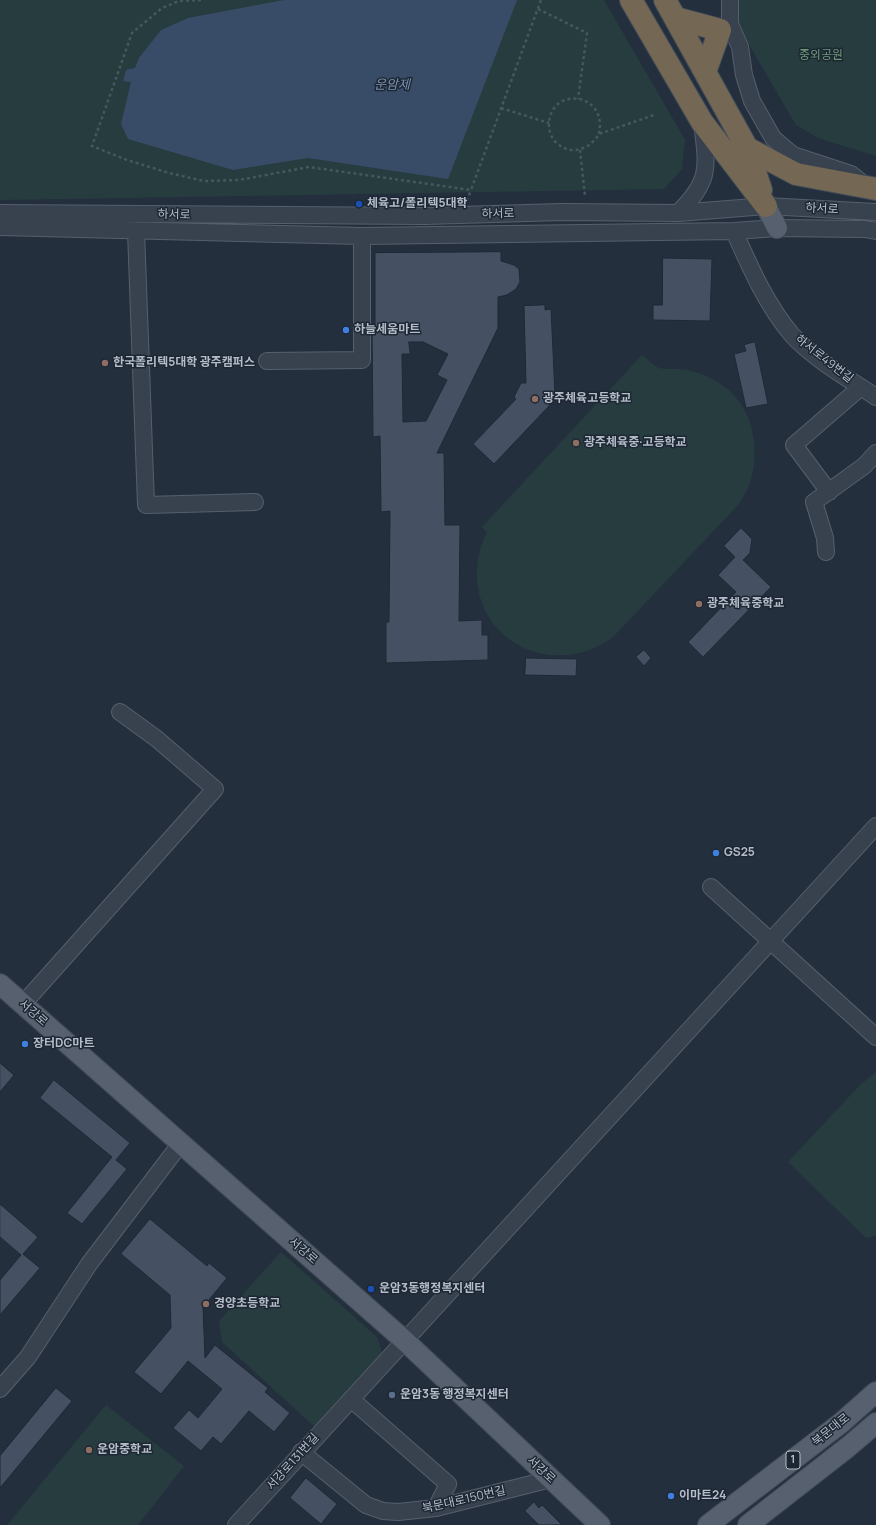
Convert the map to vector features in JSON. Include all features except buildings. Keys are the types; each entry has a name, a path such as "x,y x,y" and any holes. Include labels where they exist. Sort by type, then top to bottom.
{"highway":[{"path":"631,0 702,122 766,206"},
{"path":"670,9 747,148 766,206"},
{"path":"670,9 725,27 705,72"},
{"path":"747,148 796,174 874,189"}],"main road":[{"path":"766,206 777,228"},
{"name":"서강로","path":"0,984 404,1341 600,1525"},
{"name":"북문대로","path":"708,1525 841,1423 876,1392"},
{"name":"북문대로","path":"748,1525 848,1447 876,1423"}],"street":[{"path":"730,0 725,27 740,47 744,75 752,101 773,138 793,155 851,174 874,189"},
{"path":"678,214 695,197 703,179 706,159 702,122"},
{"name":"하서로","path":"0,213 344,217 562,212 678,214 766,206 876,212"},
{"name":"하서로","path":"0,227 362,236 734,231 777,228 865,229 876,231"},
{"path":"136,231 146,505 255,502"},
{"name":"하서로49번길","path":"734,231 757,282 769,302 793,335 814,354 876,397"},
{"path":"267,361 362,360 362,236"},
{"path":"829,492 794,445 861,387"},
{"path":"826,552 825,538 814,502 864,466 876,453"},
{"path":"23,1004 215,789 156,738 120,712"},
{"name":"서강로131번길","path":"236,1525 301,1452 876,826"},
{"path":"711,887 876,1037"},
{"path":"0,1389 28,1357 89,1264 181,1143"},
{"path":"351,1399 448,1484 436,1508"},
{"name":"북문대로150번길","path":"301,1452 366,1505 387,1518 398,1512 436,1508 551,1479"}],"path":[{"path":"201,0 179,1 162,8 132,33 92,146 127,160 169,173 204,181 239,180 309,167 471,190 541,0"},
{"path":"538,9 587,33 578,99"},
{"path":"578,99 590,103 596,109 600,117 601,126 599,134 594,142 580,150 563,148 556,143 552,136 549,123 552,112 557,105 565,100 578,99"},
{"path":"501,108 549,123"},
{"path":"599,134 654,115"},
{"path":"580,150 586,196"}],"green space":[{"path":"0,0 604,0 685,140 682,169 664,189 0,200"},
{"name":"중외공원","path":"723,0 876,0 876,156 818,138 796,125"},
{"path":"642,355 659,368 687,370 713,379 733,394 741,404 752,429 754,443 754,467 747,490 739,504 614,636 592,649 569,655 546,654 524,648 505,636 490,619 480,597 477,566 481,547 487,533 482,527"},
{"path":"876,1072 876,1235 866,1238 788,1162 860,1085"},
{"path":"281,1252 377,1337 383,1355 316,1428 222,1342 219,1321"},
{"path":"106,1405 184,1466 138,1525 7,1525"}],"water":[{"name":"운암제","path":"284,0 517,0 448,179 308,158 233,170 128,139 121,124 131,82 123,81 126,70 135,68 139,58 161,30 188,18"}],"place":[{"name":"체육고/폴리텍5대학","path":"359,204"},
{"name":"하늘세움마트","path":"346,330"},
{"name":"한국폴리텍5대학 광주캠퍼스","path":"105,363"},
{"name":"광주체육고등학교","path":"535,399"},
{"name":"광주체육중·고등학교","path":"576,443"},
{"name":"광주체육중학교","path":"699,604"},
{"name":"GS25","path":"716,853"},
{"name":"장터DC마트","path":"25,1044"},
{"name":"운암3동행정복지센터","path":"371,1289"},
{"name":"경양초등학교","path":"206,1304"},
{"name":"운암3동 행정복지센터","path":"392,1395"},
{"name":"운암중학교","path":"89,1450"},
{"name":"이마트24","path":"671,1496"}]}
